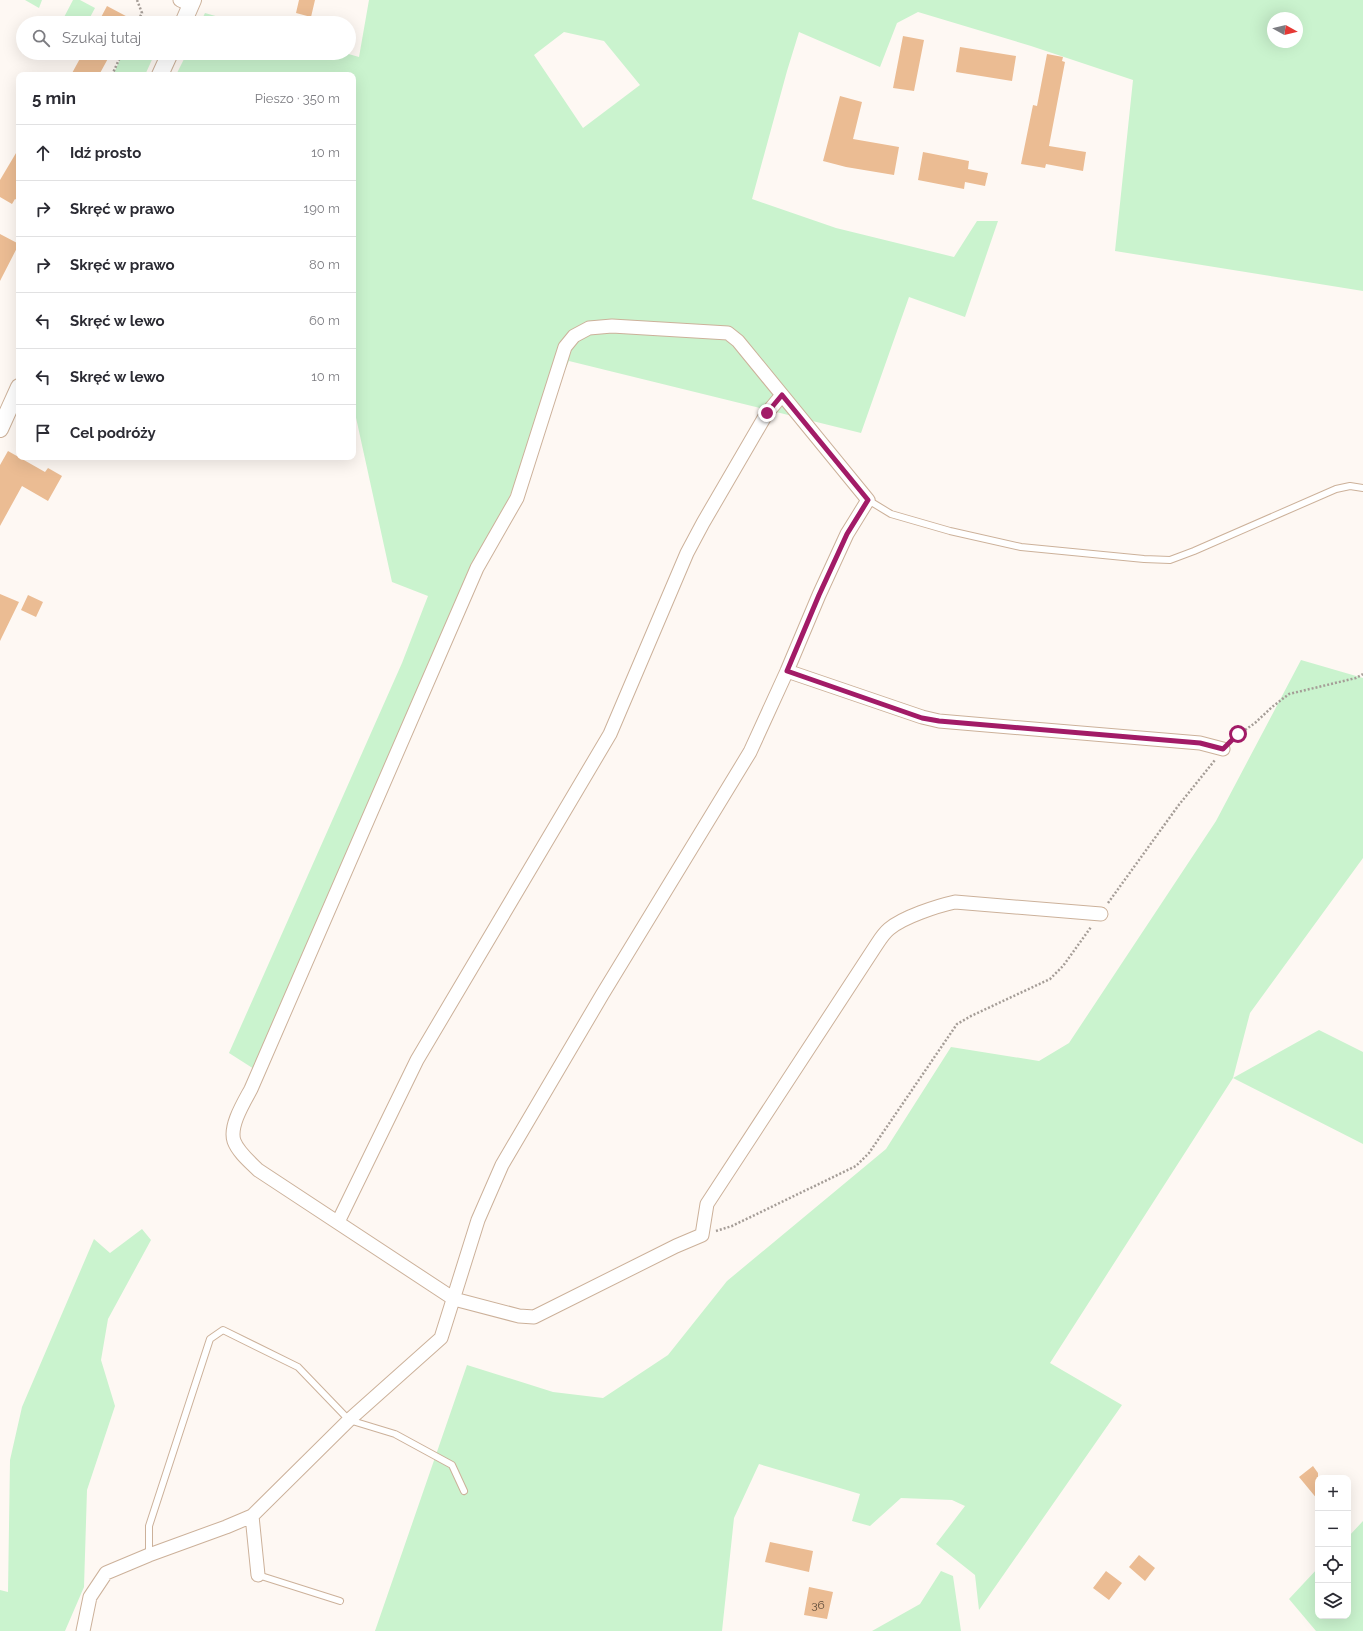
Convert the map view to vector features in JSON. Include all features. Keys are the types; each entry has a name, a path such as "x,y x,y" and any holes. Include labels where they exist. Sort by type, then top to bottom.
{"street":[{"path":"185,16 188,2"},
{"path":"161,72 167,60"},
{"path":"83,1631 90,1597 106,1573 252,1516 349,1420 441,1338 454,1299 478,1220 502,1165 602,995 750,752 847,534 868,500 738,341 728,333 612,326 589,328 574,336 565,347 517,498 477,568 251,1089 237,1115 234,1130 234,1141 239,1150 258,1170 454,1299 519,1316 534,1317 676,1246 702,1235 707,1204 871,953 888,930 901,921 940,905 955,902 1100,914"},
{"path":"0,429 16,394"},
{"path":"338,1222 417,1060 610,734 687,553 703,522 767,413 782,395"},
{"path":"787,671 922,718 939,721 1200,743 1223,749"},
{"path":"252,1516 258,1575"}],"lane":[{"path":"868,500 891,514 950,531 1021,548 1170,560 1336,489 1350,486 1363,488"},
{"path":"149,1555 149,1526 210,1339 223,1330 298,1367 349,1420 395,1434 452,1465 464,1491"},
{"path":"258,1575 340,1601"}],"path":[{"path":"137,0 142,13 140,16"},
{"path":"113,72 119,60"},
{"path":"702,1235 732,1226 856,1166 869,1154 957,1024 1050,979 1063,966 1178,806 1223,749 1238,734 1255,723 1289,694 1356,678 1363,674"}],"green space":[{"path":"25,0 42,0 39,8"},
{"path":"73,0 80,0 95,8 91,16 65,16"},
{"path":"369,0 1363,0 1363,291 1115,251 1133,80 1031,46 918,12 897,23 880,67 799,32 752,199 836,228 954,257 977,221 998,221 965,317 909,297 861,433 569,361 257,1071 229,1053 402,663 428,596 392,582 356,418 356,72 178,72 184,60 356,60 356,56 359,57","holes":["564,32 604,41 640,85 583,128 534,55"]},
{"path":"205,13 216,16 204,16"},
{"path":"120,60 152,60 146,72 114,72"},
{"path":"1301,660 1363,678 1363,858 1250,1013 1233,1078 1050,1363 1122,1405 979,1610 975,1575 936,1544 965,1506 952,1500 901,1498 870,1526 852,1521 860,1494 759,1464 734,1518 722,1631 375,1631 467,1365 553,1392 603,1398 668,1355 727,1281 886,1149 951,1047 1039,1061 1069,1043 1216,821"},
{"path":"1319,1030 1363,1052 1363,1144 1233,1078"},
{"path":"142,1229 151,1240 108,1319 101,1360 115,1406 87,1490 84,1587 65,1631 0,1631 0,1590 8,1592 10,1460 22,1407 94,1239 110,1253"},
{"path":"1363,1521 1363,1631 1316,1631 1289,1599 1315,1571 1315,1619 1351,1619 1351,1534"},
{"path":"941,1571 953,1576 961,1631 872,1631 920,1604"}],"building":[{"path":"299,0 315,0 311,16 296,13"},
{"path":"107,6 126,16 102,16"},
{"path":"903,36 924,40 914,91 893,88"},
{"path":"960,47 1016,56 1012,81 956,72"},
{"path":"1047,54 1063,57 1062,61 1065,62 1049,146 1086,152 1083,171 1046,164 1045,168 1021,164 1033,105 1037,106"},
{"path":"79,60 107,60 101,72 73,72"},
{"path":"840,96 862,102 853,139 899,147 894,175 846,167 823,161"},
{"path":"923,152 969,161 968,169 988,173 985,186 965,182 964,189 918,180"},
{"path":"16,153 16,200 12,204 0,197 0,180"},
{"path":"0,234 16,242 16,250 0,281"},
{"path":"8,451 16,456 16,460 24,460 45,472 48,468 62,476 48,501 22,486 0,526 0,465"},
{"path":"0,594 19,602 0,641"},
{"path":"28,595 43,602 36,617 21,610"},
{"path":"1313,1466 1318,1473 1318,1475 1315,1475 1315,1496 1299,1477"},
{"path":"770,1542 813,1551 809,1572 765,1562"},
{"path":"1139,1555 1155,1568 1145,1581 1129,1567"},
{"path":"1106,1571 1122,1583 1109,1600 1093,1588"},
{"path":"809,1587 833,1592 827,1619 804,1615"}],"route":[{"path":"767,413 782,395 868,500 847,534 787,671 922,718 939,721 1200,743 1223,749 1238,734"}]}
